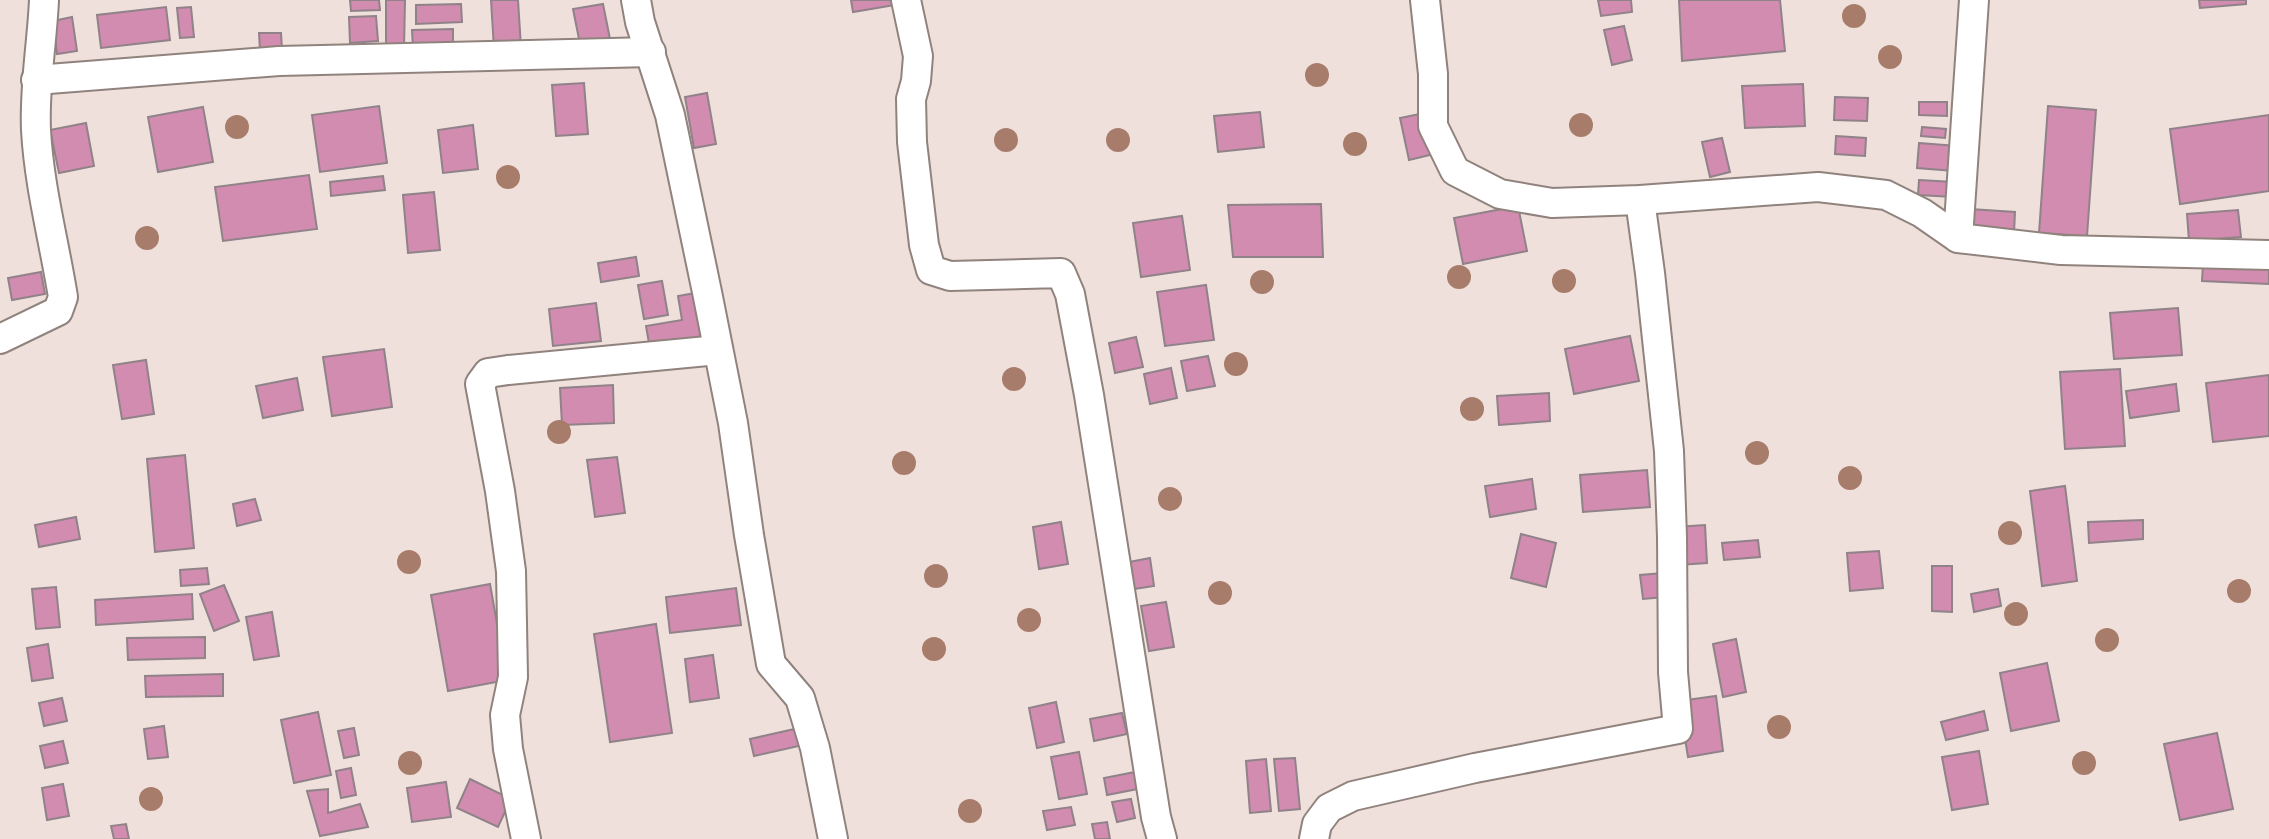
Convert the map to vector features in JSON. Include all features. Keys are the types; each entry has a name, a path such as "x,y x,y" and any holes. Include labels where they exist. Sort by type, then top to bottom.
{"street":[{"path":"0,339 58,311 63,297 36,131 36,80 44,0"},
{"path":"636,0 640,22 670,115 733,423 771,664 800,698 815,748 833,839"},
{"path":"906,0 918,56 911,99 912,142 924,245 931,270 950,276 1061,273 1070,294 1162,839"},
{"path":"1425,0 1433,74 1433,126 1455,171 1500,194 1552,203 1818,187 1886,195 1922,213 1958,238 2061,250 2269,255"},
{"path":"1958,238 1974,0"},
{"path":"36,80 279,61 651,52"},
{"path":"1314,839 1317,824 1329,808 1353,796 1462,771 1678,729 1672,634 1669,451 1640,200"},
{"path":"526,839 508,749 505,715 513,677 511,571 480,384 488,373 508,370 718,350"}],"building":[{"path":"350,0 379,0 380,10 351,11"},
{"path":"386,0 405,0 404,49 386,49"},
{"path":"491,0 518,0 521,47 494,49"},
{"path":"851,0 894,0 895,5 853,12"},
{"path":"1598,0 1631,0 1632,12 1601,16"},
{"path":"1679,0 1780,0 1785,51 1682,61"},
{"path":"2199,0 2246,0 2246,4 2200,8"},
{"path":"461,4 462,22 416,24 416,5"},
{"path":"603,4 610,39 580,44 573,9"},
{"path":"166,7 170,40 101,48 97,15"},
{"path":"191,7 194,37 180,38 177,8"},
{"path":"376,16 378,41 350,43 349,17"},
{"path":"72,17 77,51 57,54 53,21"},
{"path":"1624,26 1632,60 1612,65 1604,30"},
{"path":"453,29 453,49 413,49 412,30"},
{"path":"259,33 281,33 282,50 260,51"},
{"path":"584,83 588,134 556,136 552,85"},
{"path":"1803,84 1805,126 1745,128 1742,86"},
{"path":"707,93 716,144 694,148 685,97"},
{"path":"1835,97 1868,98 1867,121 1834,120"},
{"path":"1919,102 1947,102 1947,116 1919,115"},
{"path":"379,106 387,163 320,172 312,115"},
{"path":"2048,106 2096,110 2087,236 2039,233"},
{"path":"203,107 213,162 158,172 148,117"},
{"path":"1260,112 1264,147 1218,152 1214,116"},
{"path":"1425,113 1434,154 1409,160 1400,118"},
{"path":"2269,115 2269,191 2180,204 2170,129"},
{"path":"86,123 94,166 59,173 50,130"},
{"path":"473,125 478,169 443,173 438,130"},
{"path":"1922,127 1946,129 1945,138 1921,136"},
{"path":"1836,136 1866,138 1865,156 1835,154"},
{"path":"1722,138 1730,172 1710,177 1702,142"},
{"path":"1919,143 1957,146 1954,171 1917,168"},
{"path":"309,175 317,229 223,241 215,187"},
{"path":"383,176 385,190 331,196 330,182"},
{"path":"1919,180 1954,182 1953,197 1918,195"},
{"path":"434,192 440,250 408,253 403,195"},
{"path":"1321,204 1323,257 1233,257 1228,205"},
{"path":"1518,206 1527,251 1463,264 1454,218"},
{"path":"1970,209 2015,212 2014,233 1969,230"},
{"path":"2238,210 2241,237 2189,241 2187,214"},
{"path":"1182,216 1190,270 1141,277 1133,223"},
{"path":"636,257 639,276 601,282 598,263"},
{"path":"2203,264 2269,267 2269,284 2202,281"},
{"path":"41,272 45,294 12,300 8,278"},
{"path":"662,281 668,315 644,319 638,285"},
{"path":"1206,285 1214,340 1165,346 1157,292"},
{"path":"701,292 709,339 650,349 646,326 682,320 678,296"},
{"path":"596,303 601,341 553,346 549,309"},
{"path":"2178,308 2182,355 2114,359 2110,313"},
{"path":"1630,336 1639,381 1574,394 1565,349"},
{"path":"1136,337 1143,367 1115,373 1109,343"},
{"path":"384,349 392,407 332,416 323,357"},
{"path":"1208,356 1215,386 1187,391 1181,361"},
{"path":"146,360 154,414 122,419 113,365"},
{"path":"1171,368 1177,398 1150,404 1144,374"},
{"path":"2120,369 2125,446 2065,449 2060,372"},
{"path":"2269,375 2269,436 2213,442 2206,383"},
{"path":"297,378 303,410 263,418 256,386"},
{"path":"2176,384 2179,411 2130,418 2126,391"},
{"path":"613,385 614,423 562,425 560,388"},
{"path":"1549,393 1550,421 1499,425 1497,396"},
{"path":"185,455 194,548 155,552 147,459"},
{"path":"617,457 625,513 595,517 587,460"},
{"path":"1647,470 1650,507 1583,512 1580,475"},
{"path":"1532,479 1536,509 1490,517 1485,486"},
{"path":"2065,486 2077,581 2042,586 2030,491"},
{"path":"255,499 261,520 237,526 233,504"},
{"path":"76,517 80,539 39,547 35,525"},
{"path":"2143,520 2143,539 2089,543 2088,522"},
{"path":"1061,522 1068,564 1039,569 1033,527"},
{"path":"1705,525 1707,563 1678,565 1676,527"},
{"path":"1521,534 1556,543 1546,587 1511,578"},
{"path":"1758,540 1760,557 1724,560 1722,543"},
{"path":"1879,551 1883,588 1850,591 1847,553"},
{"path":"1150,558 1154,586 1134,589 1129,562"},
{"path":"1932,566 1952,566 1952,612 1932,611"},
{"path":"207,568 209,584 181,586 180,570"},
{"path":"1663,573 1665,597 1643,599 1640,575"},
{"path":"490,584 507,680 448,691 431,595"},
{"path":"224,585 239,621 214,631 200,594"},
{"path":"56,587 60,627 36,629 32,589"},
{"path":"736,588 741,625 670,633 666,597"},
{"path":"1998,589 2001,606 1974,612 1971,594"},
{"path":"192,594 193,619 96,625 95,600"},
{"path":"1166,602 1174,647 1149,651 1141,606"},
{"path":"272,612 279,656 254,660 246,617"},
{"path":"656,624 672,733 610,742 594,634"},
{"path":"205,637 205,658 128,660 127,638"},
{"path":"1736,639 1746,692 1723,697 1713,644"},
{"path":"48,644 53,678 32,681 27,648"},
{"path":"713,655 719,698 690,702 685,659"},
{"path":"2047,663 2059,721 2011,731 2000,673"},
{"path":"223,674 223,696 146,697 145,676"},
{"path":"1716,696 1723,751 1688,757 1679,701"},
{"path":"62,698 67,721 44,726 39,703"},
{"path":"1056,702 1064,742 1037,748 1029,708"},
{"path":"1984,711 1988,730 1946,740 1941,722"},
{"path":"318,712 331,775 294,783 281,720"},
{"path":"1122,713 1127,734 1094,741 1090,719"},
{"path":"164,726 168,757 148,759 144,729"},
{"path":"354,728 359,755 344,758 338,731"},
{"path":"799,728 803,745 754,756 750,739"},
{"path":"2217,733 2233,809 2180,820 2164,744"},
{"path":"63,741 68,763 45,768 40,746"},
{"path":"1979,751 1988,804 1952,810 1942,757"},
{"path":"1079,752 1087,794 1059,799 1051,757"},
{"path":"1295,758 1300,809 1279,811 1274,759"},
{"path":"1266,759 1271,811 1250,813 1246,761"},
{"path":"351,768 356,795 341,798 336,771"},
{"path":"1135,772 1138,789 1107,795 1104,778"},
{"path":"470,779 511,799 498,827 457,808"},
{"path":"446,782 451,817 412,822 407,788"},
{"path":"63,784 69,816 47,820 42,788"},
{"path":"328,789 328,813 360,804 368,827 320,836 307,791"},
{"path":"1131,799 1135,818 1117,822 1112,802"},
{"path":"1071,807 1075,825 1047,830 1043,811"},
{"path":"1107,822 1110,839 1095,839 1092,824"},
{"path":"126,824 129,839 114,839 111,826"}]}
